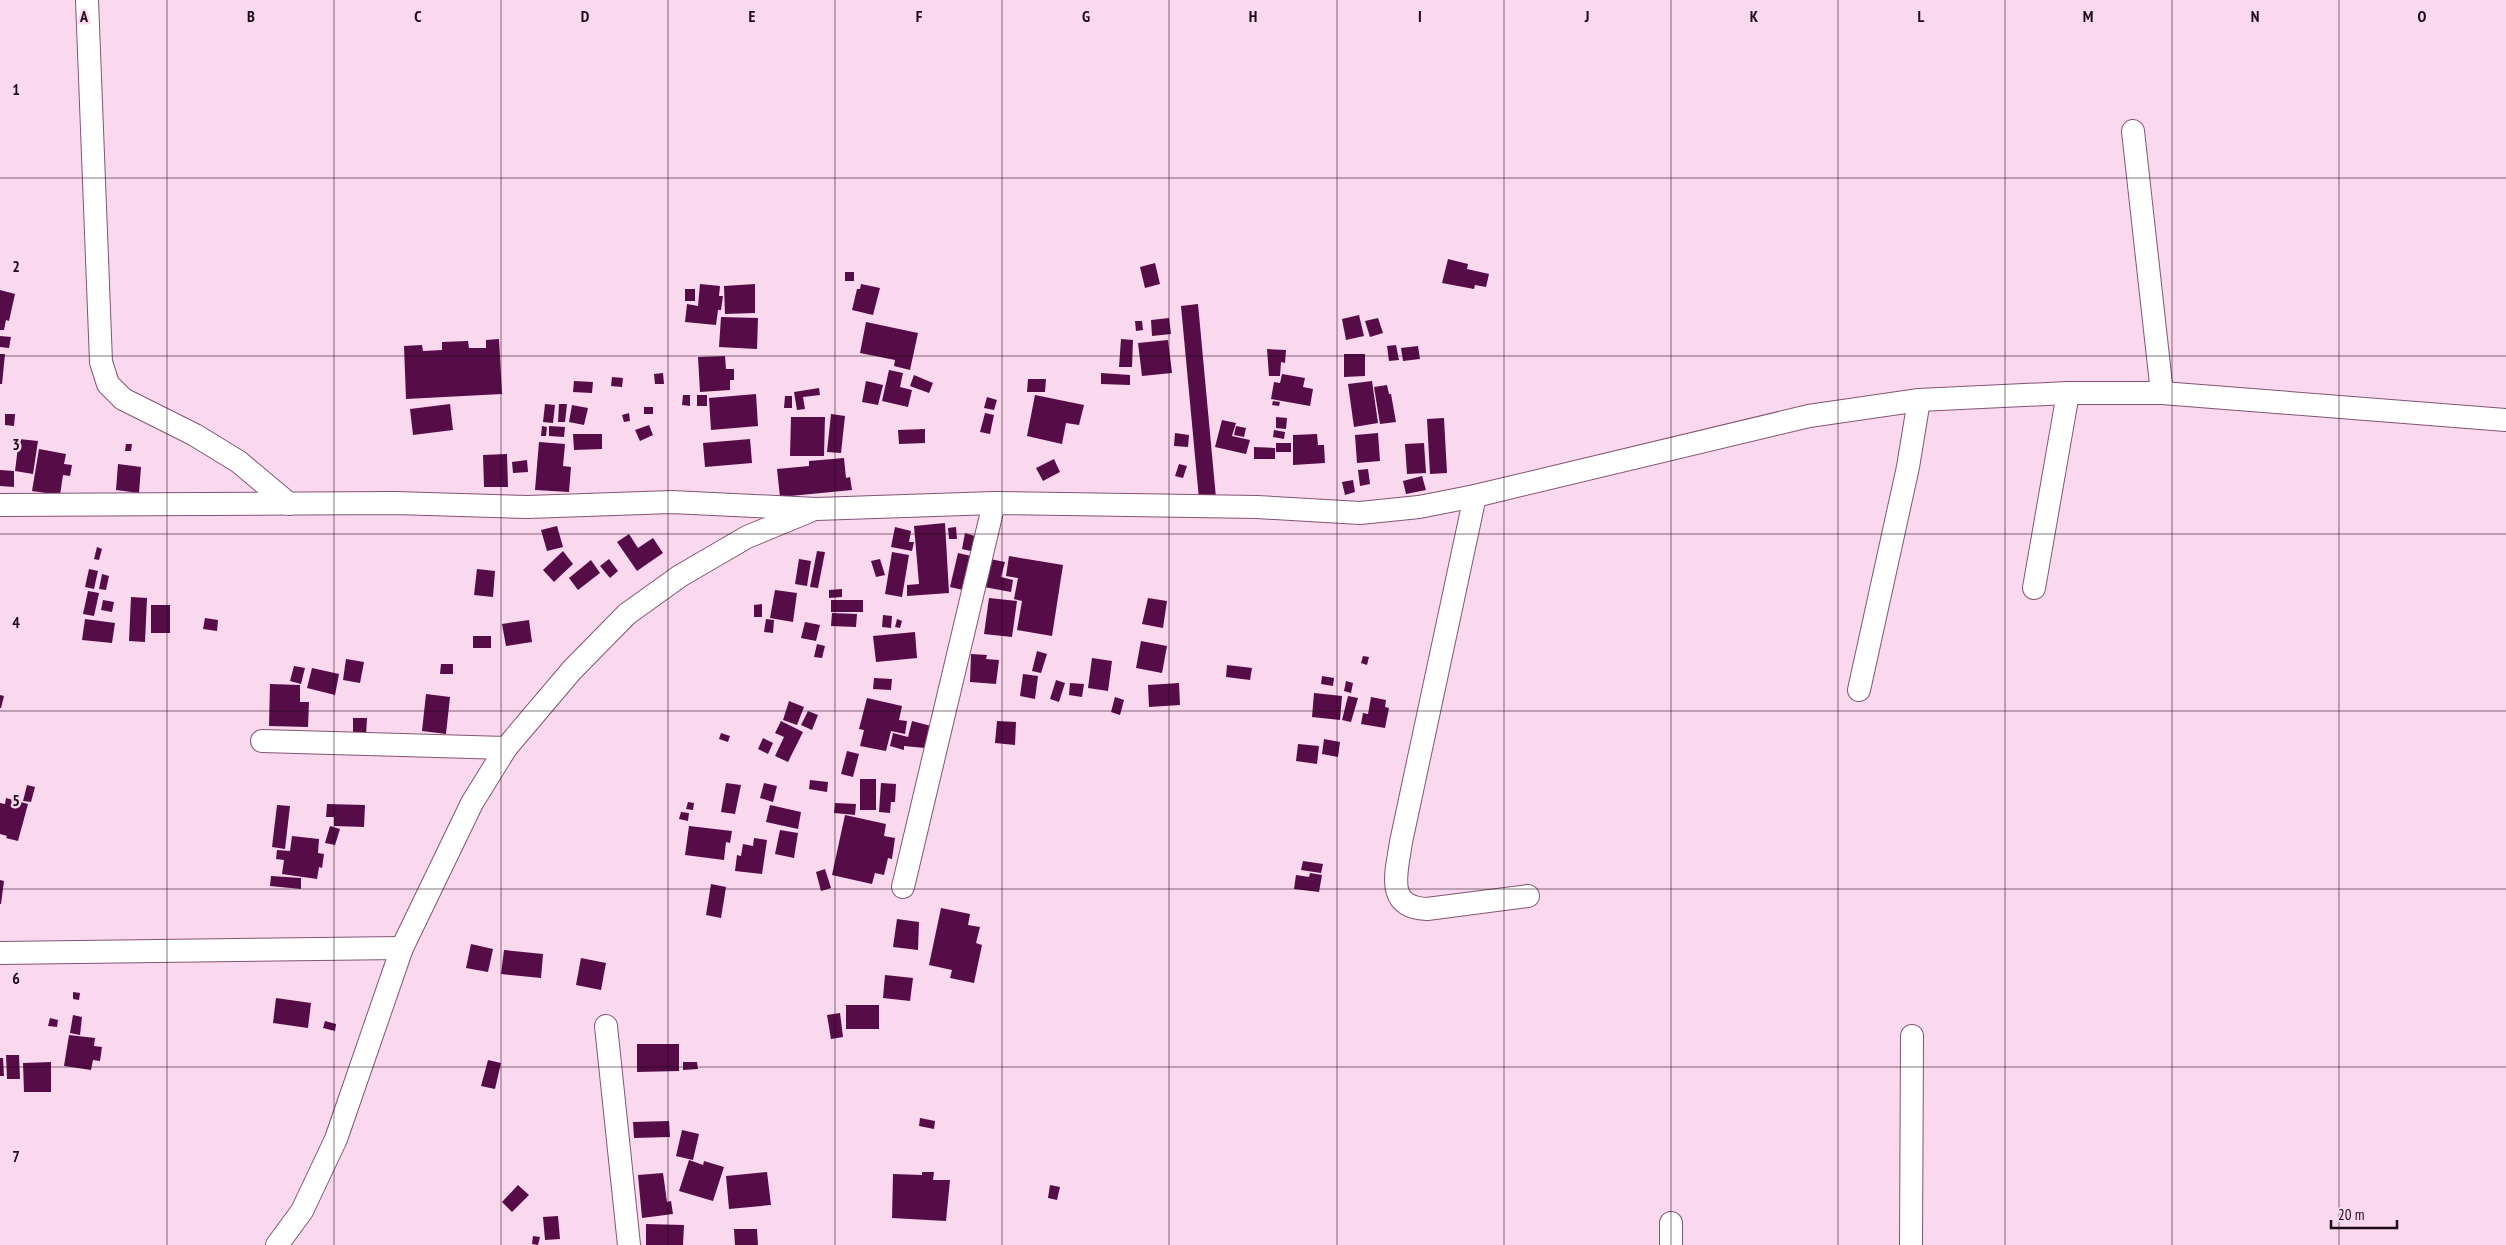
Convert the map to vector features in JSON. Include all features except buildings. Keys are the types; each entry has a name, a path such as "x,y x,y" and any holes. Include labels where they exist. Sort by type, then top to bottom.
{"street":[{"path":"87,0 101,362 108,384 123,400 195,434 239,462 289,504"},
{"path":"2133,131 2162,393"},
{"path":"0,505 395,503 528,507 672,502 816,509 994,504 1257,508 1360,513 1419,508 1809,416 1919,400 2068,393 2162,393 2506,420"},
{"path":"2034,588 2068,393"},
{"path":"1859,690 1908,468 1919,400"},
{"path":"1475,496 1401,842 1395,886 1402,902 1414,908 1427,909 1528,896"},
{"path":"903,887 994,504"},
{"path":"277,1245 302,1211 336,1139 402,948 472,803 506,748 572,670 627,614 680,576 747,537 816,509"},
{"path":"262,741 506,748"},
{"path":"0,953 402,948"},
{"path":"606,1026 629,1245"},
{"path":"1911,1245 1912,1036"},
{"path":"1671,1245 1672,1223"}]}
